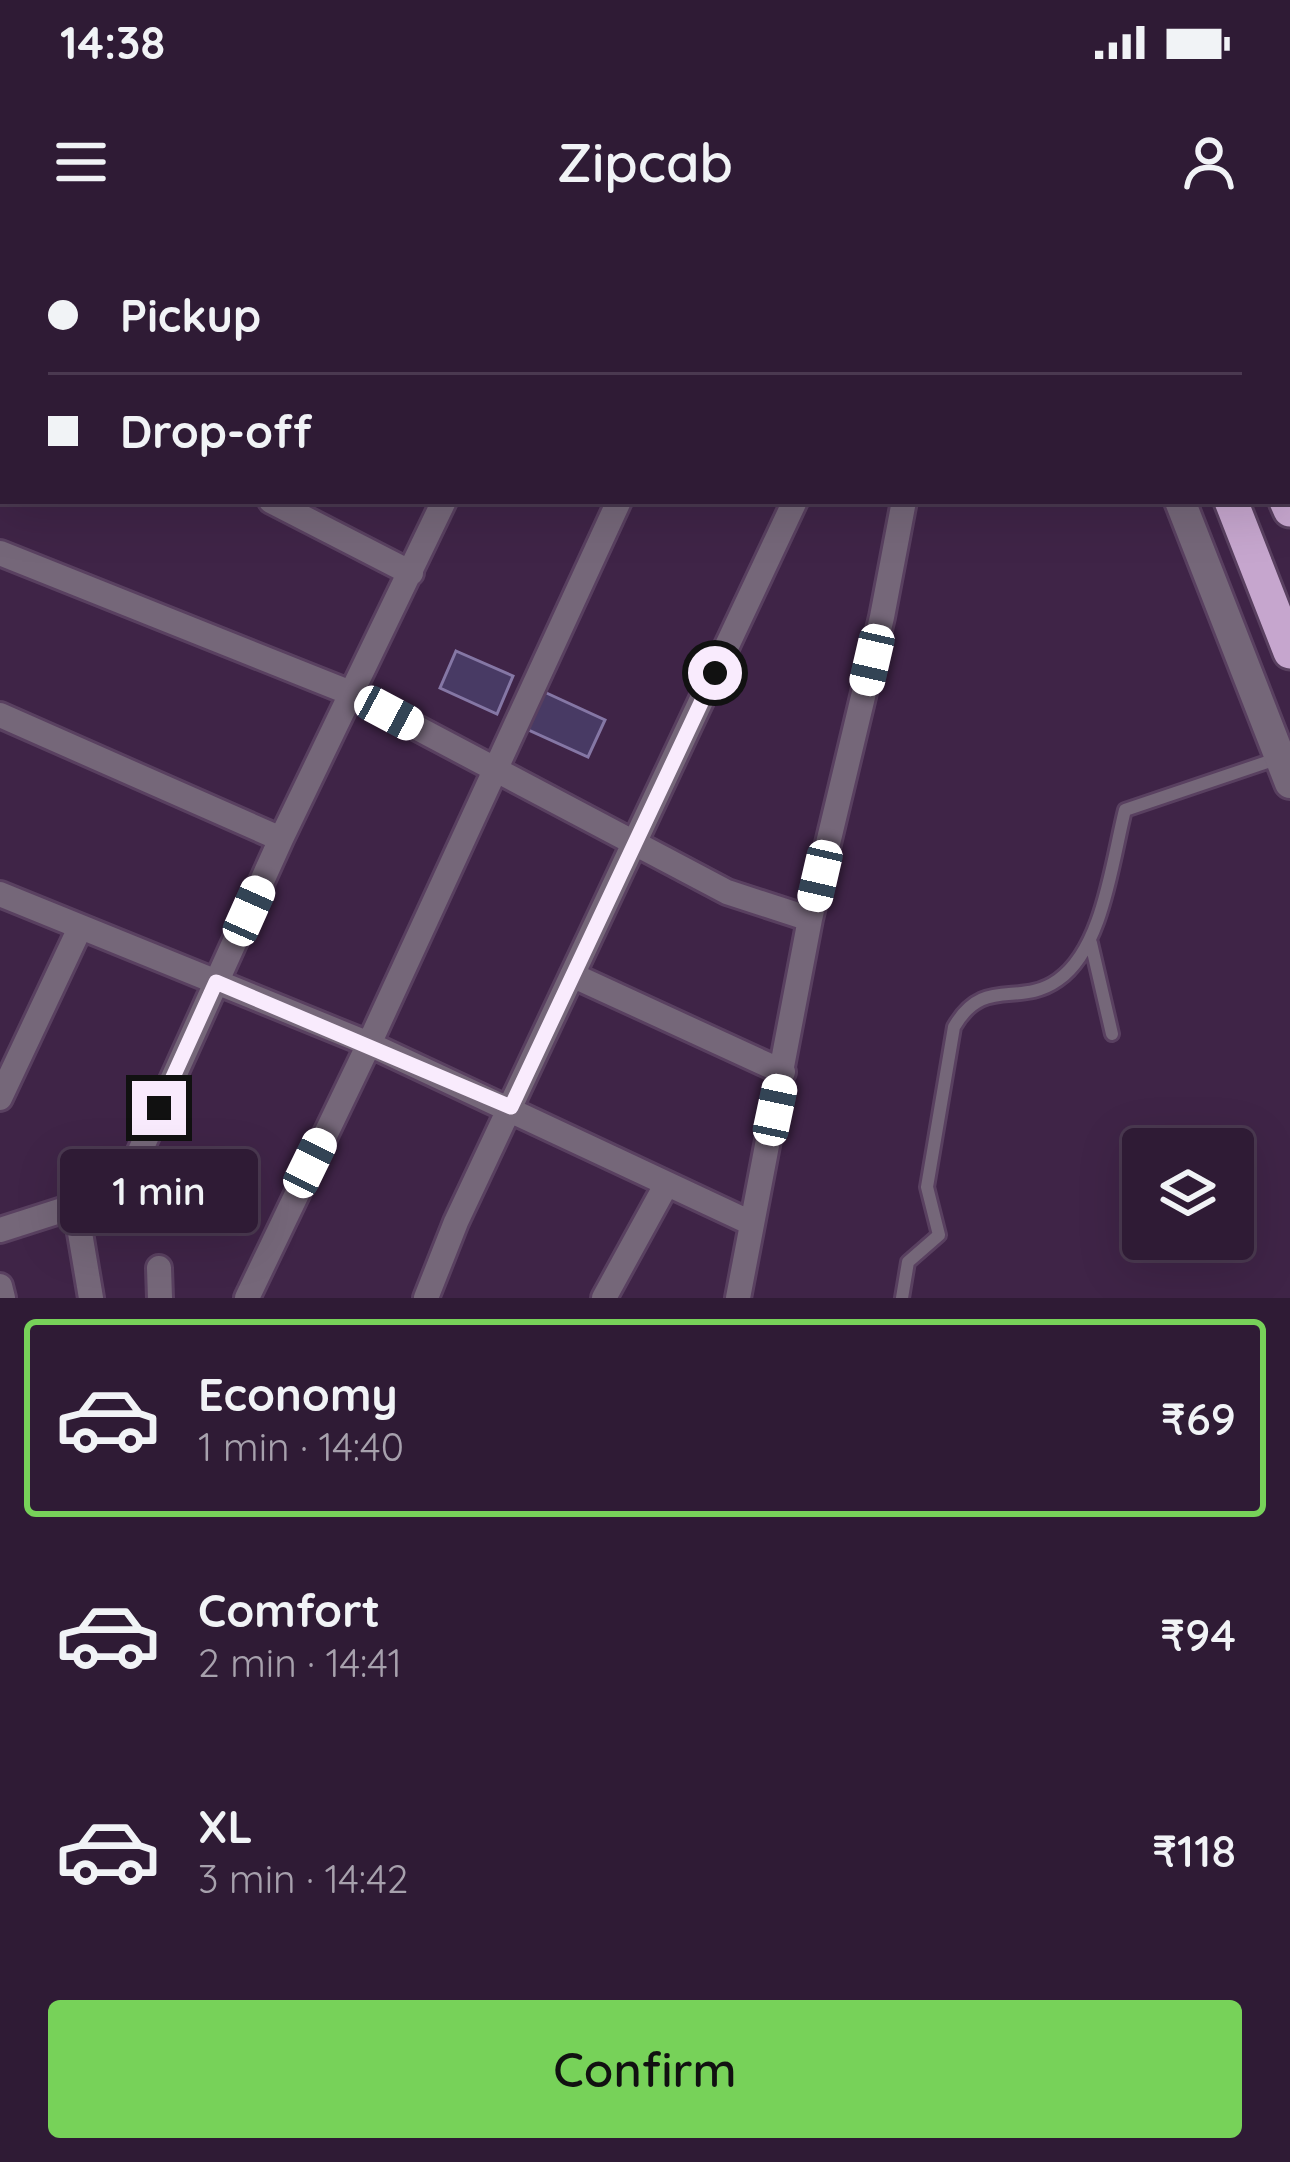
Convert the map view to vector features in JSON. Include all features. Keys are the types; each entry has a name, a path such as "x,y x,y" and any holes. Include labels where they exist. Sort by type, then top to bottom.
{"highway":[{"path":"1232,504 1290,652"}],"street":[{"path":"278,504 411,573"},
{"path":"0,1230 122,1192 281,839 443,504"},
{"path":"247,1298 618,504"},
{"path":"426,1298 456,1222 794,504"},
{"path":"738,1298 810,919 882,617 903,504"},
{"path":"1181,504 1285,770"},
{"path":"0,553 353,694 727,892 810,919"},
{"path":"0,715 281,839"},
{"path":"0,895 369,1044 751,1223"},
{"path":"0,1098 79,929"},
{"path":"572,975 783,1072"},
{"path":"604,1298 666,1185"},
{"path":"76,1209 91,1298"},
{"path":"159,1268 160,1298"},
{"path":"0,1286 3,1298"}],"lane":[{"path":"902,1298 908,1262 939,1234 927,1186 954,1027 965,1007 981,996 1040,989 1060,979 1090,943 1125,810 1285,770"},
{"path":"1090,943 1112,1034"}],"building":[{"path":"456,651 513,676 497,714 440,688"},
{"path":"540,690 605,720 588,757 522,727"}],"route":[{"path":"159,1108 216,982 511,1107 715,673"}]}
